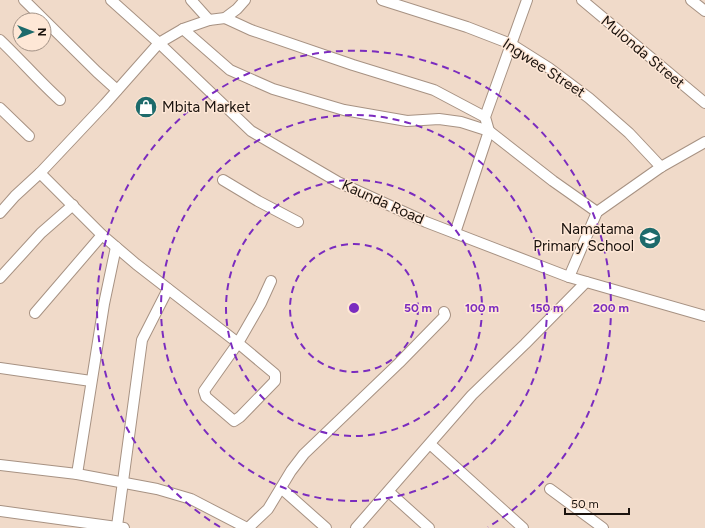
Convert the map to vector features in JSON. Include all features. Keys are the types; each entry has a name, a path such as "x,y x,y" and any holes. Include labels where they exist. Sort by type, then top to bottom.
{"street":[{"path":"24,0 117,90"},
{"name":"Kaunda Road","path":"111,0 159,43 251,131 338,182 426,222 569,277 705,316"},
{"path":"191,0 209,20"},
{"path":"0,212 40,173 159,43 183,29 209,20 225,18 246,0"},
{"name":"Ingwee Street","path":"382,0 468,27 511,44 549,68 589,98 629,133 661,167"},
{"path":"455,233 489,131 485,117 527,0"},
{"name":"Mulonda Street","path":"582,0 705,103"},
{"path":"692,0 705,11"},
{"path":"225,18 251,30 353,65 434,90 485,117"},
{"path":"183,29 230,70 274,89 344,110 407,121 439,119 461,122 489,131 553,181 597,212"},
{"path":"0,40 60,100"},
{"path":"0,108 29,136"},
{"path":"569,277 597,212 661,167 705,142"},
{"path":"40,173 116,247 238,343 275,374 276,379 269,388 240,417 234,421 206,397 204,393 205,389 238,343 261,304 272,281"},
{"path":"223,180 258,201 298,222"},
{"path":"0,278 41,233 73,206"},
{"path":"35,313 102,235"},
{"path":"77,474 104,304 116,247"},
{"path":"356,528 389,492 472,395 586,282"},
{"path":"0,511 58,524 121,527 123,483 142,340 168,289"},
{"path":"0,465 77,474 157,489 191,500 247,528 268,509 302,457 399,363 444,317 444,312"},
{"path":"0,368 91,382"},
{"path":"430,444 523,528"},
{"path":"281,488 326,528"},
{"path":"550,489 604,528"},
{"path":"389,492 429,528"}],"place":[{"name":"Mbita Market","path":"146,107"},
{"name":"Namatama Primary School","path":"650,238"}]}
